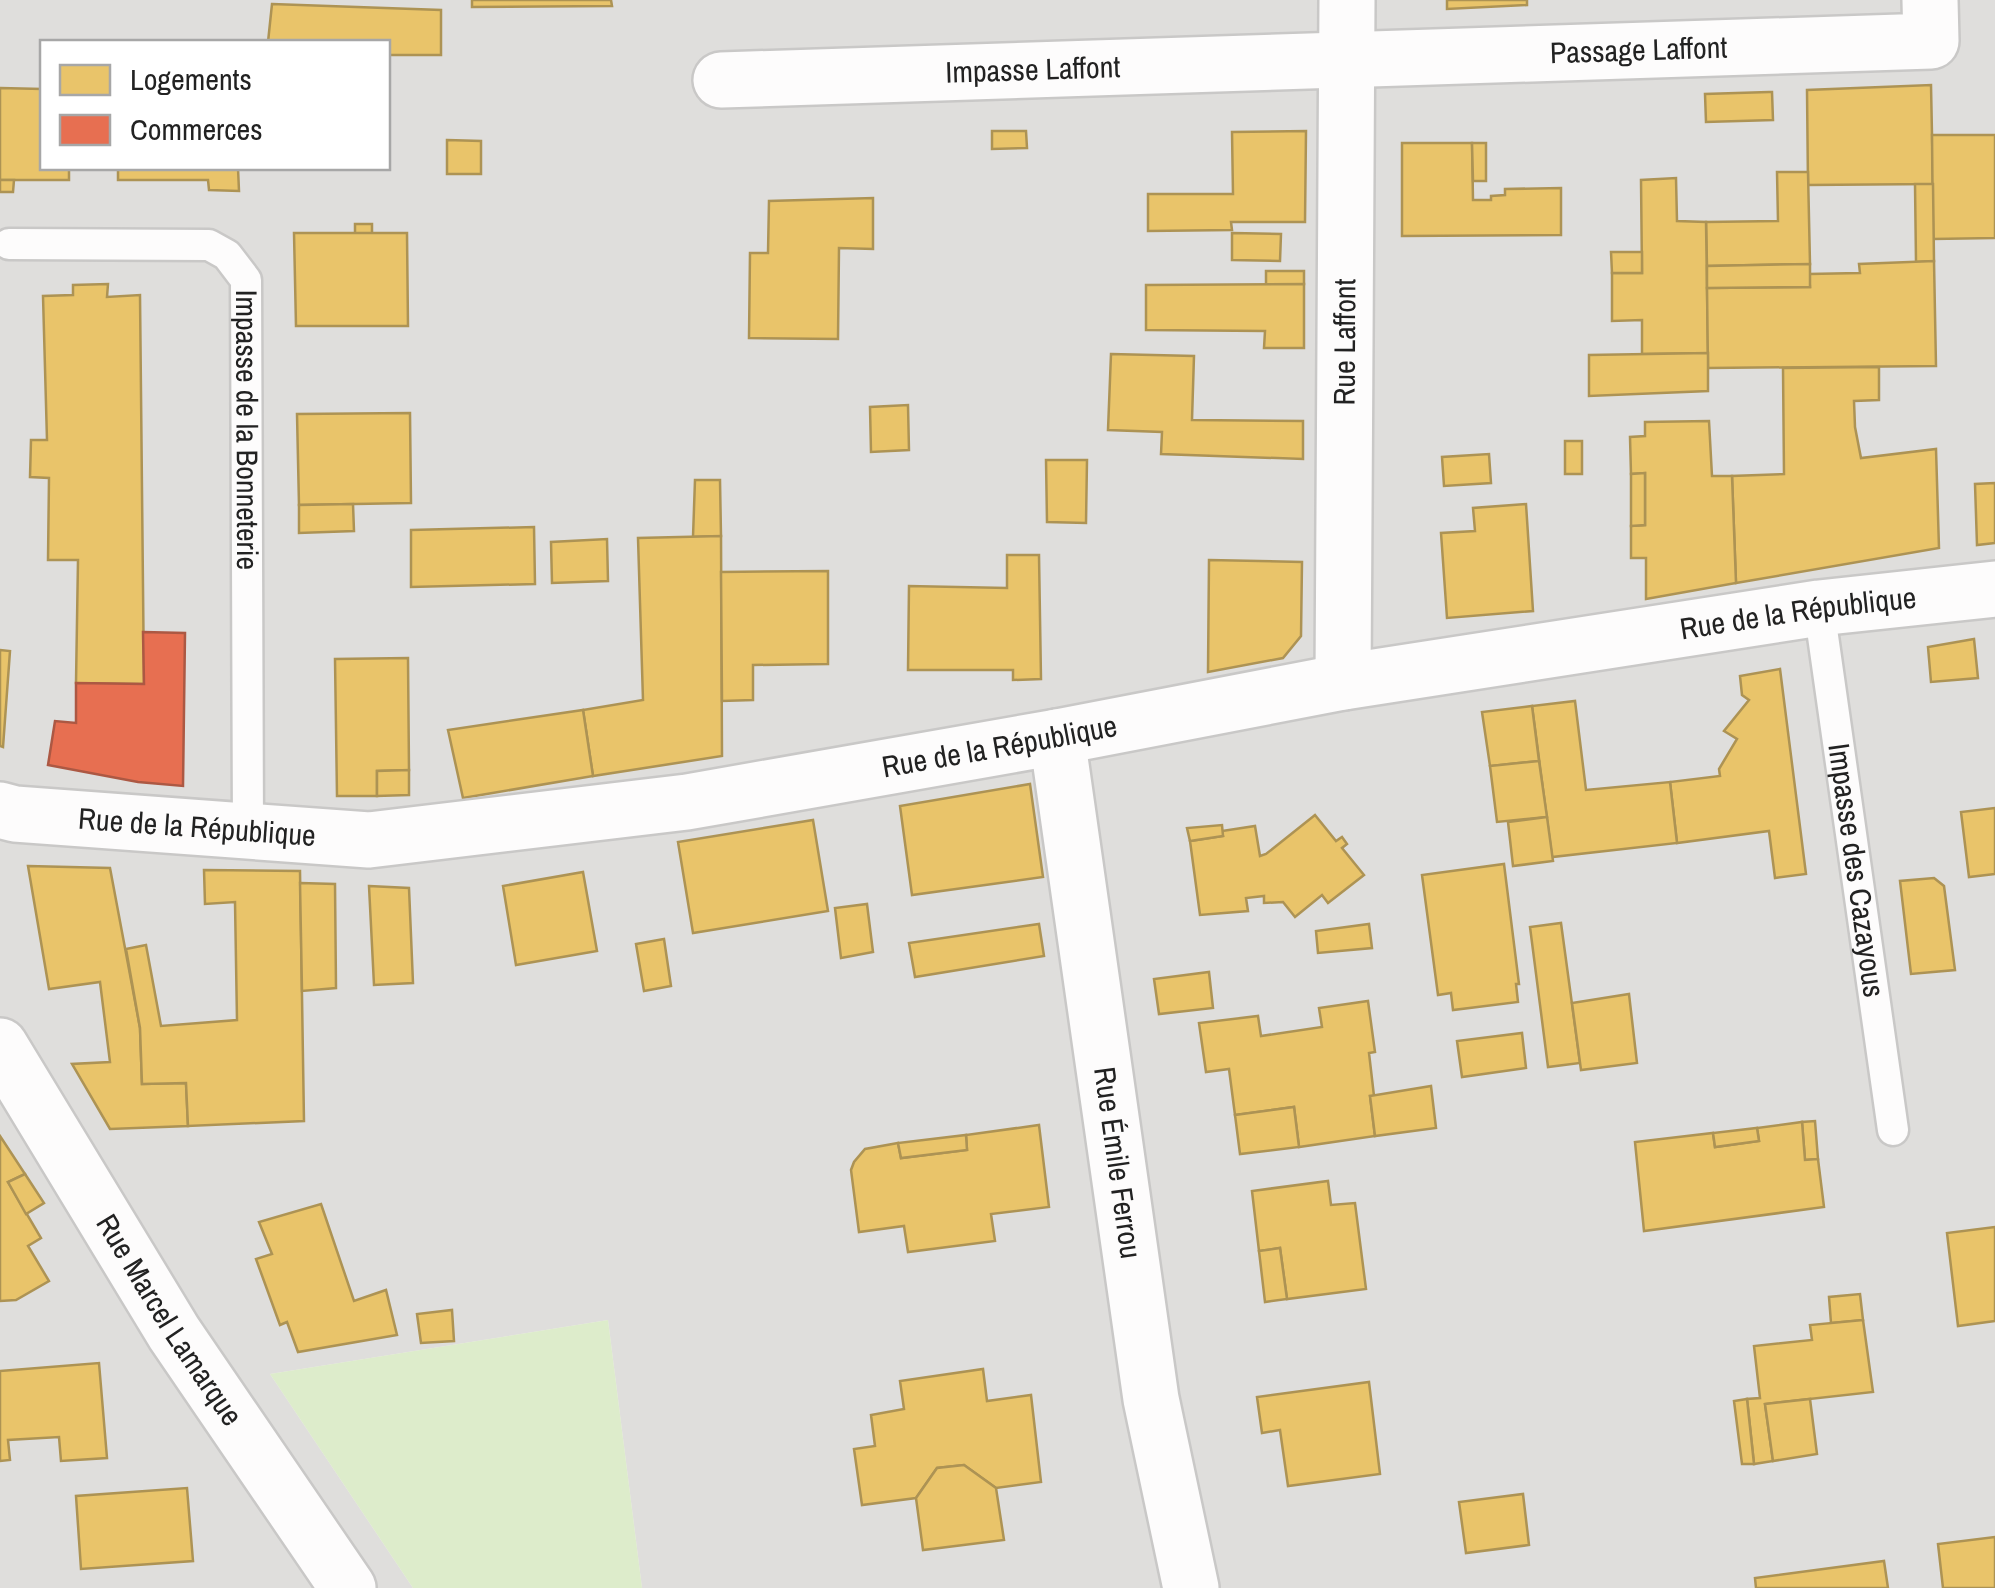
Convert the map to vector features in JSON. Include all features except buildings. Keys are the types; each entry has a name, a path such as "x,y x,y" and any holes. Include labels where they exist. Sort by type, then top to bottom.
{"street":[{"name":"Rue Laffont","path":"1343,682 1347,0"},
{"name":"Passage Laffont","path":"1347,58 1931,21"},
{"name":"Impasse Laffont","path":"720,80 1347,58"},
{"name":"Rue de la République","path":"0,810 369,840 687,802 1343,682 1819,608 1995,588"},
{"name":"Rue Émile Ferrou","path":"1057,737 1151,1399 1191,1588"},
{"name":"Rue Marcel Lamarque","path":"0,1046 174,1333 348,1588"}],"lane":[{"name":"Impasse de la Bonneterie","path":"9,244 210,246 227,255 246,280 248,831"},
{"name":"Impasse des Cazayous","path":"1819,608 1894,1130"}],"shaded area":[{"path":"0,0 1995,0 1995,1588 642,1588 608,1320 270,1374 413,1588 0,1588"}],"green space":[{"path":"608,1320 642,1588 413,1588 270,1374"}]}
